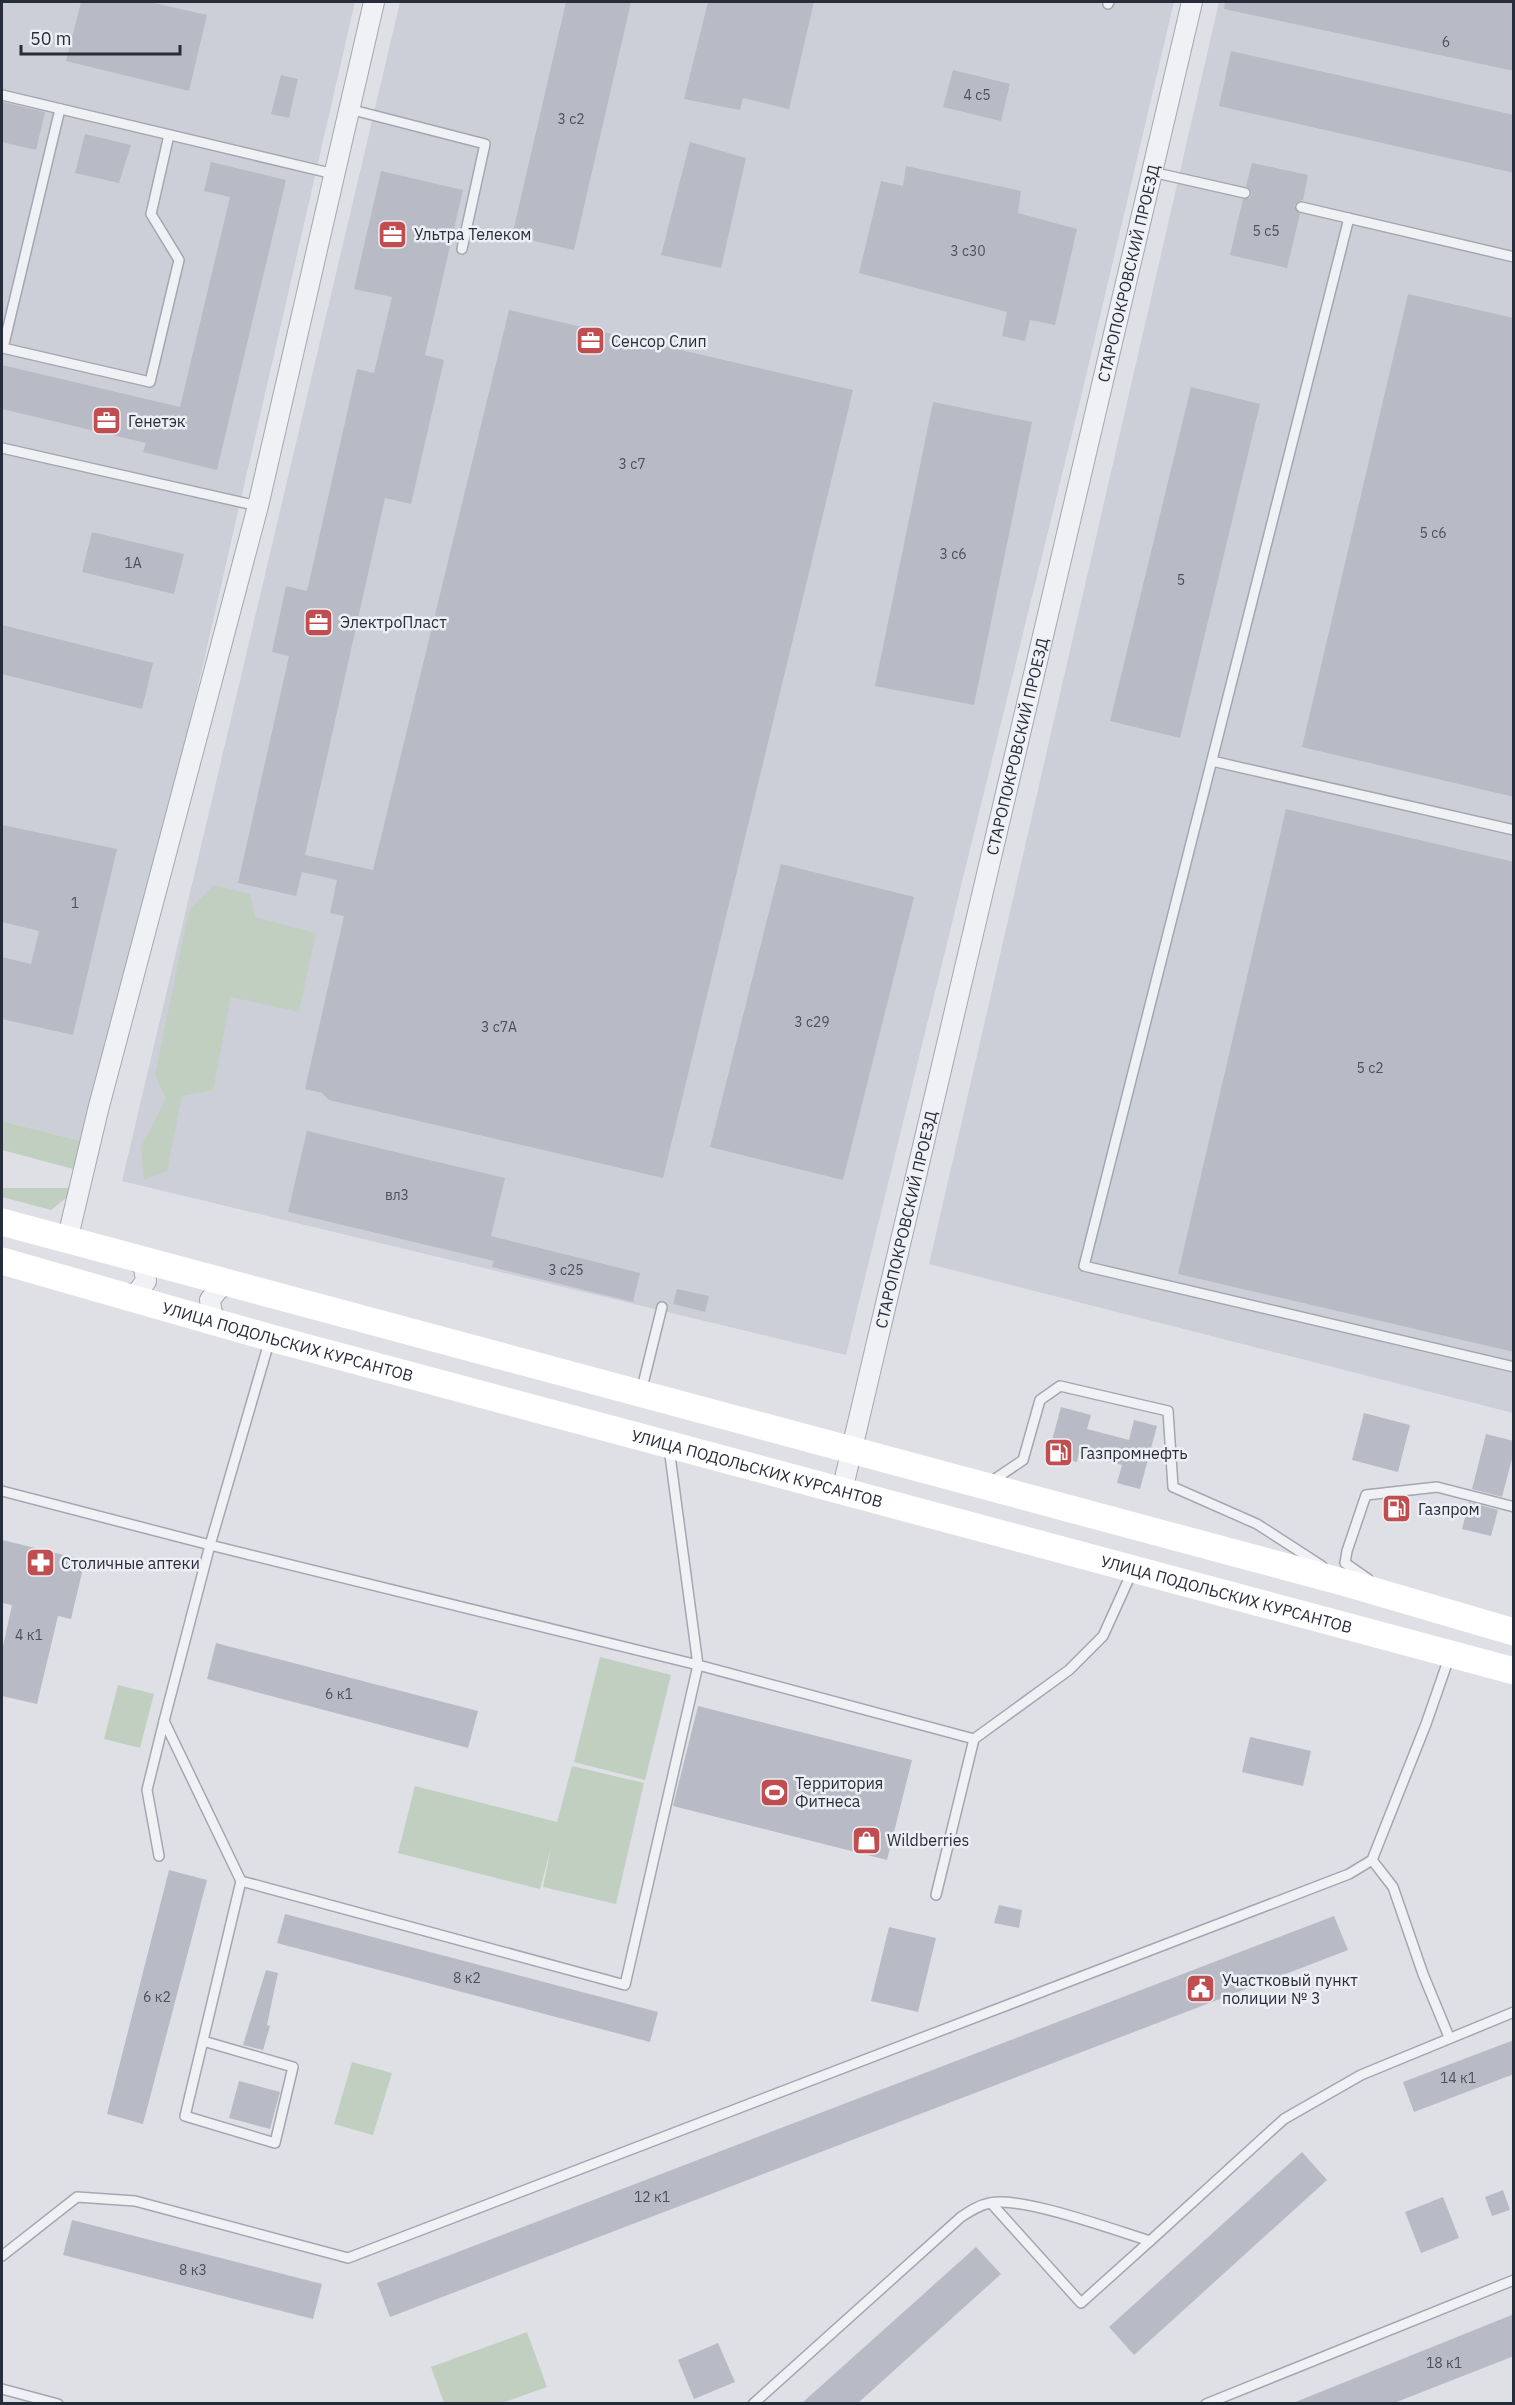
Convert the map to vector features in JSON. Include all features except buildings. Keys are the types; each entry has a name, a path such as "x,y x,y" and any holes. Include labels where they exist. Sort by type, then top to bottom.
{"main road":[{"path":"2,1222 1350,1584 1514,1632"},
{"name":"УЛИЦА ПОДОЛЬСКИХ КУРСАНТОВ","path":"2,1261 271,1338 1514,1671"}],"street":[{"path":"67,1241 98,1110 258,506 374,2"},
{"name":"СТАРОПОКРОВСКИЙ ПРОЕЗД","path":"842,1491 1192,2"},
{"path":"123,1295 137,1293 146,1281 144,1267 133,1258"},
{"path":"225,1324 213,1315 210,1300 220,1287 236,1285"}],"lane":[{"path":"2,95 334,174"},
{"path":"60,109 3,348 150,382 179,260 151,214 170,135"},
{"path":"349,109 485,144 462,249"},
{"path":"1152,172 1245,193"},
{"path":"1301,207 1514,257"},
{"path":"1349,218 1084,1266 1514,1367"},
{"path":"2,448 258,506"},
{"path":"1212,760 1514,830"},
{"path":"641,1394 662,1307"},
{"path":"159,1856 147,1790 210,1545 271,1338"},
{"path":"984,1486 1023,1460 1040,1400 1059,1386 1168,1411 1173,1487 1257,1524 1350,1584"},
{"path":"241,1881 626,1985 698,1665 669,1443"},
{"path":"1395,1597 1345,1563 1366,1495 1437,1487 1514,1507"},
{"path":"2,1491 210,1545 698,1665 974,1739"},
{"path":"936,1895 974,1739 1069,1670 1103,1636 1133,1570"},
{"path":"2,2256 77,2197 135,2200 348,2258 1349,1874 1372,1860 1426,1724 1450,1653"},
{"path":"164,1721 241,1881 185,2116 275,2143 293,2067 203,2041"},
{"path":"1372,1860 1393,1887 1423,1974 1449,2037"},
{"path":"991,2202 1081,2303 1284,2119 1361,2075 1514,2012"},
{"path":"753,2403 961,2217 976,2207 991,2202 1025,2205 1150,2241"},
{"path":"1206,2403 1514,2280"},
{"path":"2,2389 58,2403"}],"shaded area":[{"path":"2,2 355,2 93,1144 2,1121"},
{"path":"400,2 1174,2 1083,389 846,1355 122,1181"},
{"path":"1219,2 1513,2 1513,1413 929,1264"}],"green space":[{"path":"214,885 250,894 255,917 316,933 299,1012 231,997 213,1090 182,1096 167,1171 144,1180 141,1147 166,1099 155,1075 189,910"},
{"path":"2,1121 93,1144 81,1171 2,1150"},
{"path":"2,1188 72,1188 66,1198 51,1210 2,1197"},
{"path":"600,1657 671,1675 645,1780 574,1762"},
{"path":"118,1685 154,1694 140,1748 104,1739"},
{"path":"572,1766 644,1783 616,1904 543,1887 551,1848 540,1889 398,1853 415,1786 557,1822"},
{"path":"352,2062 392,2073 373,2135 334,2124"},
{"path":"527,2332 547,2387 502,2403 444,2403 431,2367"}],"place":[{"name":"Ультра Телеком","path":"393,234"},
{"name":"Сенсор Слип","path":"590,341"},
{"name":"Генетэк","path":"107,421"},
{"name":"ЭлектроПласт","path":"319,622"},
{"name":"Газпромнефть","path":"1059,1453"},
{"name":"Газпром","path":"1397,1509"},
{"name":"Столичные аптеки","path":"40,1563"},
{"name":"Территория Фитнеса","path":"774,1792"},
{"name":"Wildberries","path":"866,1840"},
{"name":"Участковый пункт полиции № 3","path":"1201,1989"}]}
